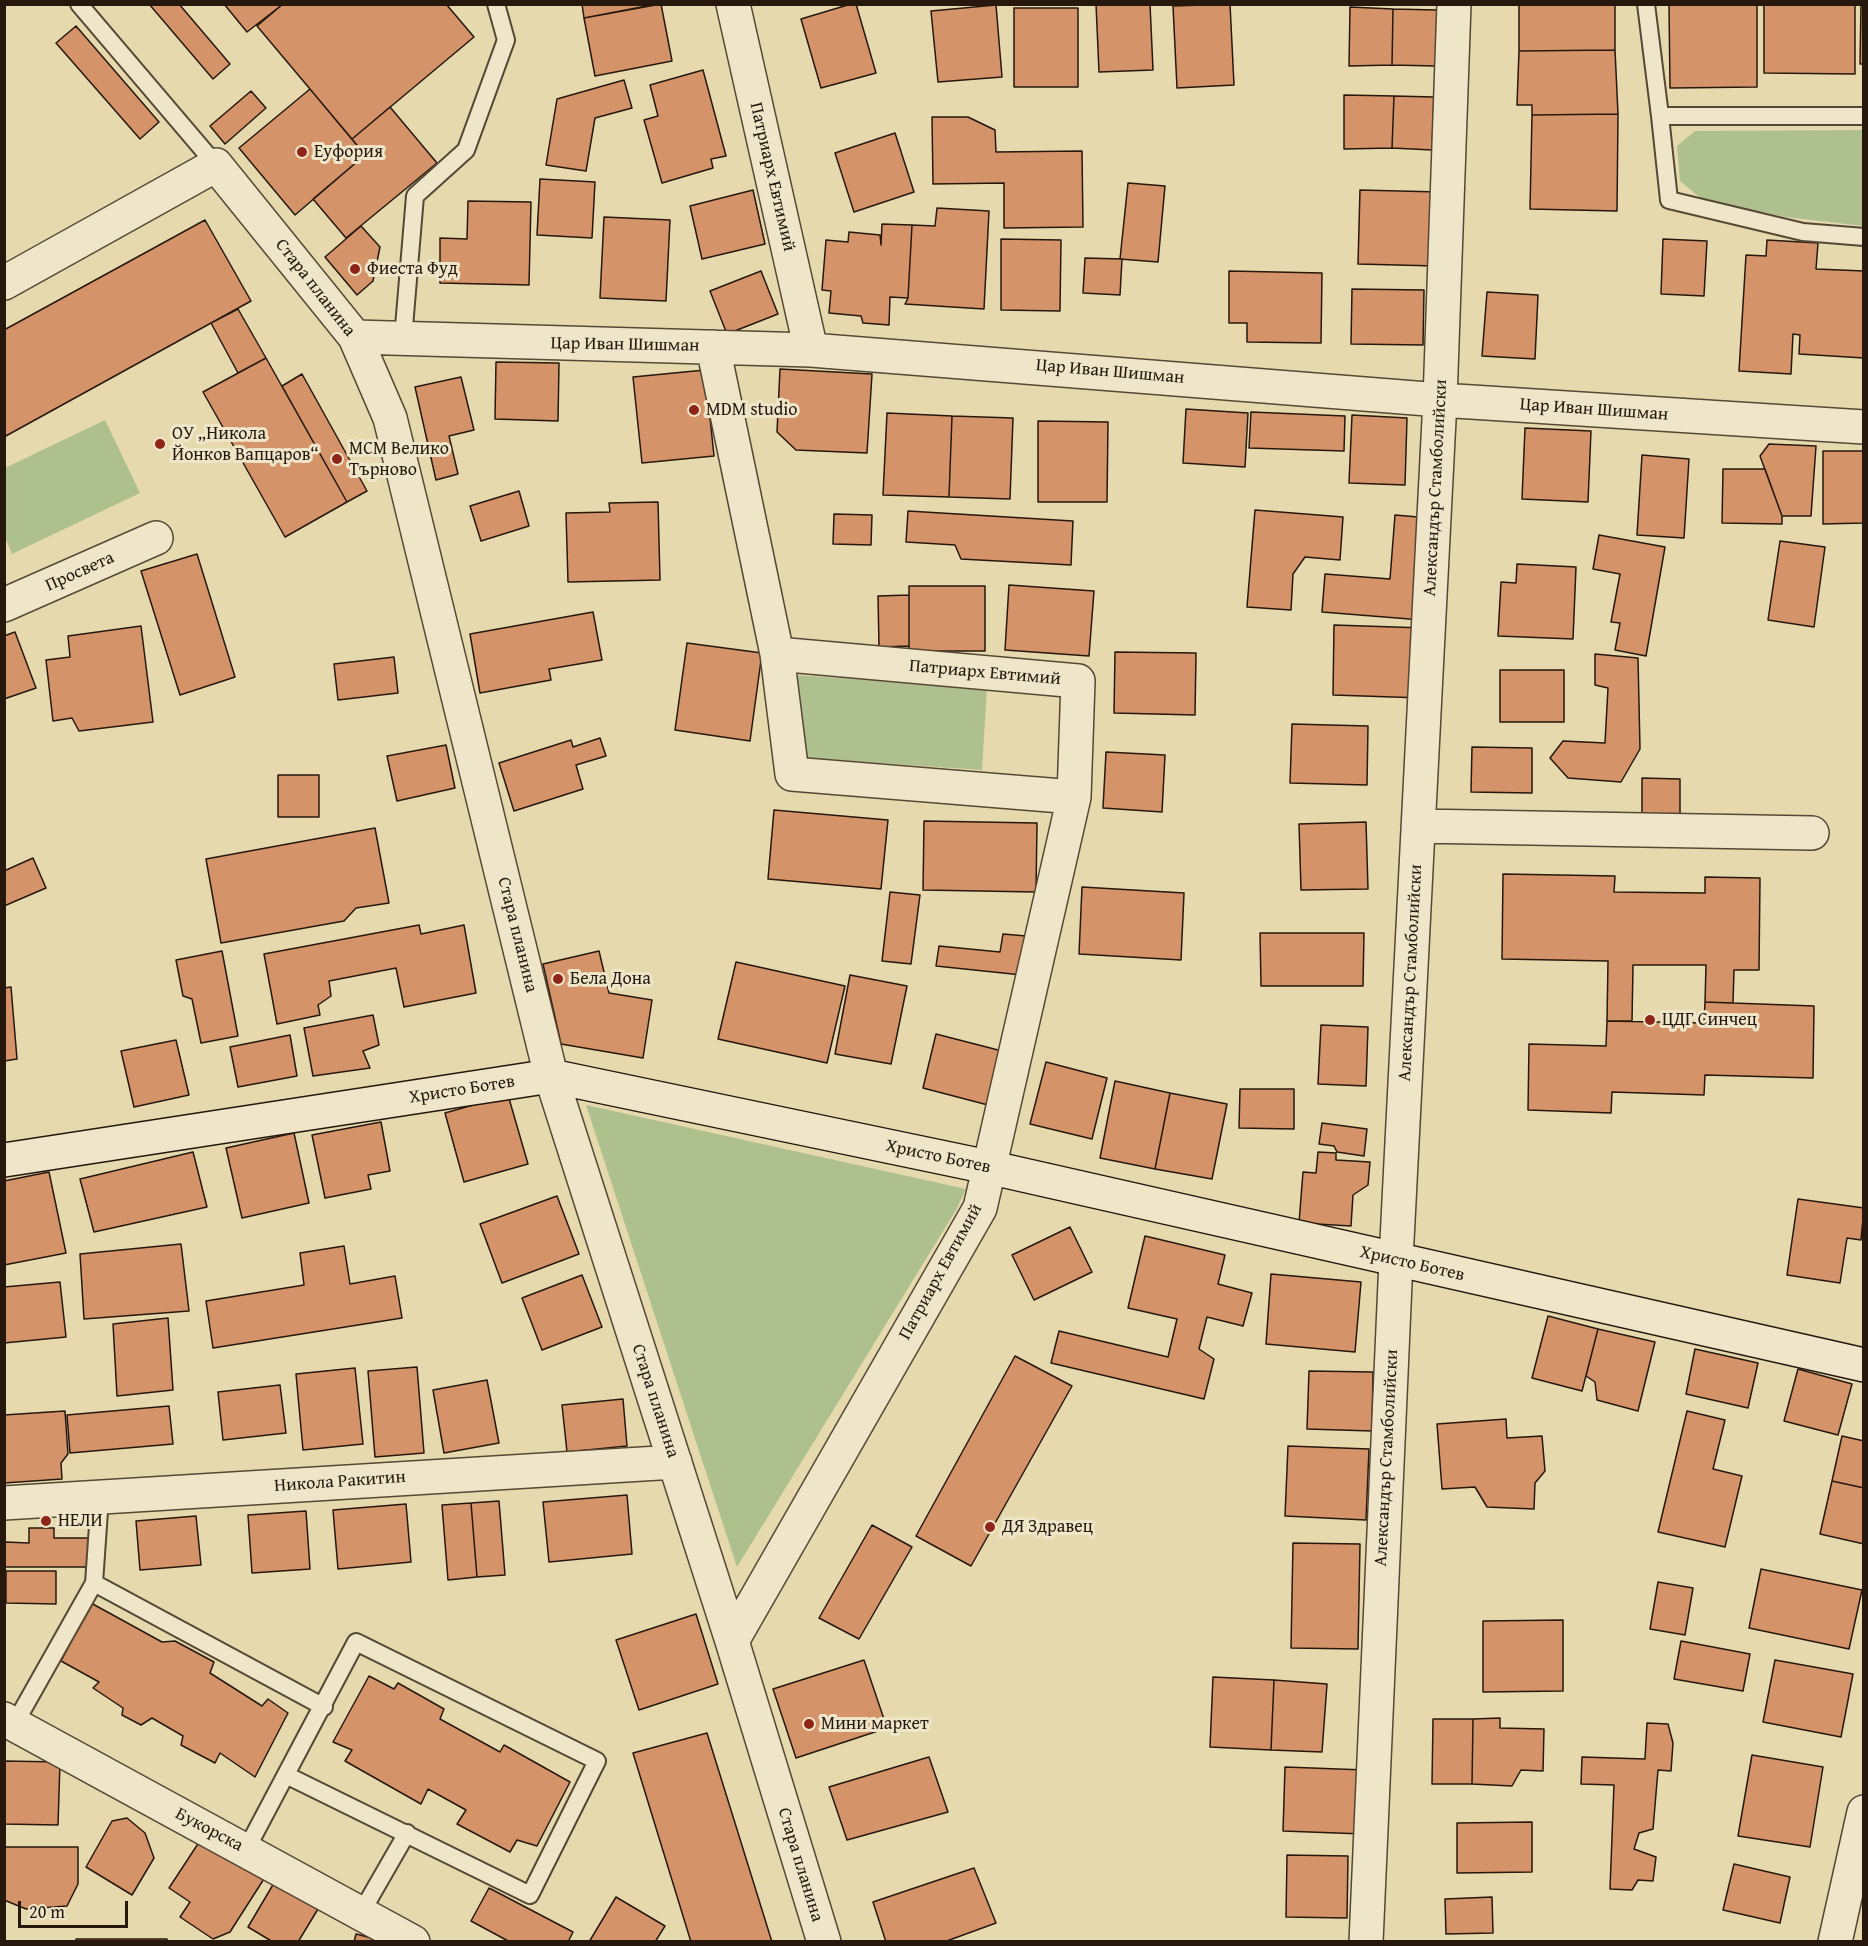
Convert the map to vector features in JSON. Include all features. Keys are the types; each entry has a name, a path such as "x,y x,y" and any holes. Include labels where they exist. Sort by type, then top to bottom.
{"street":[{"name":"Патриарх Евтимий","path":"733,4 811,350"},
{"name":"Александър Стамболийски","path":"1366,1941 1396,1260 1440,400 1454,4"},
{"path":"4,283 216,165"},
{"name":"Стара планина","path":"216,165 355,338 390,418 551,1076 732,1641 824,1941"},
{"name":"Цар Иван Шишман","path":"355,338 811,350 1440,400 1863,426"},
{"path":"713,347 777,654 792,774 1074,796"},
{"name":"Просвета","path":"4,605 156,538"},
{"name":"Патриарх Евтимий","path":"732,1641 980,1208 1074,796 1078,681 777,654"},
{"path":"1419,826 1812,833"},
{"name":"Христо Ботев","path":"4,1160 551,1076 988,1167 1863,1365"},
{"name":"Никола Ракитин","path":"4,1503 675,1462"},
{"name":"Букорска","path":"9,1722 413,1941"},
{"path":"1835,1941 1863,1812"}],"lane":[{"name":"Стара планина","path":"79,4 216,165"},
{"path":"403,339 415,196 466,150 506,40 496,4"},
{"path":"1646,4 1669,200 1803,232 1863,237"},
{"path":"1660,116 1863,116"},
{"path":"9,1722 94,1583 100,1497"},
{"path":"94,1583 324,1707"},
{"path":"246,1850 286,1775 324,1707 356,1642 597,1761 530,1895 286,1775"},
{"path":"361,1913 407,1833"}],"green space":[{"path":"1863,130 1863,226 1786,217 1703,200 1680,181 1677,146 1695,131"},
{"path":"105,420 140,493 12,554 5,537 5,468"},
{"path":"793,675 987,687 982,770 806,758"},
{"path":"586,1105 966,1189 956,1210 737,1567"}],"building":[{"path":"149,4 179,4 230,64 213,79"},
{"path":"224,4 283,4 247,32"},
{"path":"283,4 446,4 474,37 352,139 257,26"},
{"path":"582,4 657,4 584,18"},
{"path":"661,4 672,61 595,76 584,18"},
{"path":"856,4 876,73 821,88 801,19"},
{"path":"1096,4 1150,4 1153,70 1099,72"},
{"path":"1230,4 1234,85 1177,88 1173,6"},
{"path":"1519,4 1615,4 1615,50 1519,51"},
{"path":"1669,4 1757,4 1757,87 1670,88"},
{"path":"1764,4 1855,4 1855,74 1764,73"},
{"path":"1861,4 1864,4 1864,64 1860,64"},
{"path":"996,5 1002,77 938,82 931,11"},
{"path":"1350,7 1393,9 1392,65 1349,66"},
{"path":"1014,8 1078,8 1078,87 1014,87"},
{"path":"1393,9 1437,10 1436,66 1392,65"},
{"path":"76,26 159,122 140,139 56,43"},
{"path":"1615,50 1618,114 1532,115 1532,105 1517,105 1519,51"},
{"path":"703,70 726,156 711,159 713,168 662,183 644,120 658,116 650,85"},
{"path":"624,80 632,108 595,118 586,171 546,165 557,99"},
{"name":"Еуфория","path":"310,89 365,155 295,215 239,148"},
{"path":"251,91 266,108 225,144 210,126"},
{"path":"1344,95 1394,96 1392,148 1344,149"},
{"path":"1394,96 1434,97 1432,150 1392,148"},
{"path":"390,107 437,163 346,238 313,199 365,155 352,139"},
{"path":"1618,114 1617,211 1530,209 1532,115"},
{"path":"932,117 968,117 995,130 996,152 1082,151 1083,227 1004,228 1004,183 933,184"},
{"path":"895,133 914,192 854,212 835,153"},
{"path":"540,179 595,182 592,238 537,235"},
{"path":"1128,183 1165,186 1158,262 1120,259"},
{"path":"753,190 765,244 702,259 690,206"},
{"path":"1360,190 1439,192 1436,266 1358,264"},
{"path":"468,201 531,202 529,285 440,283 440,238 467,239"},
{"path":"937,208 989,211 984,309 905,304 908,298 912,225 935,226"},
{"path":"604,217 670,220 666,301 600,298"},
{"path":"205,220 251,301 4,437 4,330"},
{"path":"882,224 912,225 908,298 890,297 889,325 863,323 861,316 829,313 831,291 822,290 826,240 848,242 849,232 880,235 881,245"},
{"name":"Фиеста Фуд","path":"361,226 380,247 373,281 357,295 325,257"},
{"path":"1001,239 1061,240 1060,311 1001,310"},
{"path":"1663,239 1707,241 1704,296 1661,294"},
{"path":"1767,240 1818,243 1816,269 1864,271 1864,358 1799,354 1800,335 1793,334 1791,374 1739,371 1746,255 1766,256"},
{"path":"1085,258 1122,259 1120,295 1083,293"},
{"path":"761,271 778,314 727,334 710,291"},
{"path":"1229,271 1322,273 1321,343 1247,342 1247,323 1229,323"},
{"path":"1352,289 1424,290 1423,345 1351,344"},
{"path":"1487,292 1538,295 1535,359 1482,356"},
{"path":"238,309 266,358 238,373 211,323"},
{"path":"266,358 347,502 285,537 203,392"},
{"path":"496,362 559,363 558,421 495,419"},
{"path":"780,369 872,374 867,453 796,450 777,432"},
{"path":"705,370 714,456 642,463 633,377"},
{"path":"302,374 367,491 347,502 282,386"},
{"path":"461,377 474,430 449,436 458,474 436,480 415,387"},
{"path":"1186,409 1248,413 1245,467 1183,463"},
{"path":"1251,412 1345,416 1344,451 1249,448"},
{"path":"887,413 952,416 949,497 883,495"},
{"path":"1352,415 1407,418 1405,485 1349,483"},
{"path":"952,416 1013,418 1010,499 949,497"},
{"path":"1038,421 1108,422 1107,502 1038,502"},
{"path":"1525,428 1591,431 1588,502 1522,499"},
{"path":"1769,444 1816,446 1811,516 1782,516 1760,456"},
{"path":"1823,451 1864,451 1864,523 1823,524"},
{"path":"1642,455 1689,459 1684,538 1637,535"},
{"path":"1723,469 1765,469 1782,516 1782,524 1722,523"},
{"path":"519,491 529,526 481,541 470,506"},
{"path":"658,502 660,580 568,582 566,513 610,512 609,503"},
{"path":"1255,510 1343,517 1340,560 1305,557 1293,574 1291,610 1247,607"},
{"path":"908,511 1073,521 1071,565 961,559 955,545 906,542"},
{"path":"834,514 872,515 871,545 833,544"},
{"path":"1395,515 1430,518 1422,620 1322,612 1325,574 1390,579"},
{"path":"1599,535 1665,547 1646,656 1615,650 1620,623 1611,622 1620,574 1593,569"},
{"path":"1780,541 1825,547 1814,627 1768,620"},
{"path":"197,554 235,677 180,695 141,571"},
{"path":"1517,564 1576,567 1573,639 1498,636 1501,582 1516,583"},
{"path":"1009,585 1094,591 1089,656 1005,650"},
{"path":"909,586 985,586 985,651 909,651"},
{"path":"909,595 909,646 879,647 878,596"},
{"path":"593,612 602,660 549,669 551,680 480,693 470,634"},
{"path":"1334,625 1424,628 1422,698 1333,695"},
{"path":"141,626 153,722 79,731 72,718 53,721 46,660 70,657 68,636"},
{"path":"15,632 36,688 4,699 4,636"},
{"path":"687,643 762,653 750,741 675,730"},
{"path":"1115,652 1196,653 1195,715 1114,713"},
{"path":"1595,654 1638,658 1640,749 1621,782 1568,778 1550,758 1563,741 1605,743 1608,688 1595,685"},
{"path":"394,657 398,693 338,700 334,664"},
{"path":"1500,670 1564,670 1564,722 1500,722"},
{"path":"1292,724 1368,726 1367,785 1290,783"},
{"path":"600,738 606,756 576,765 583,789 514,811 499,763 571,740 573,747"},
{"path":"446,745 455,788 397,801 387,756"},
{"path":"1472,747 1532,748 1532,793 1471,792"},
{"path":"1106,752 1165,755 1162,812 1103,808"},
{"path":"278,775 319,775 319,817 278,817"},
{"path":"1642,778 1680,779 1680,825 1642,824"},
{"path":"774,810 888,820 881,889 768,879"},
{"path":"924,821 1037,823 1036,892 923,890"},
{"path":"1366,822 1368,889 1301,890 1299,824"},
{"path":"375,828 389,903 356,908 344,921 221,943 206,859"},
{"path":"33,858 46,888 4,906 4,871"},
{"path":"1503,874 1615,876 1614,892 1705,893 1705,877 1760,878 1759,970 1734,970 1733,1003 1705,1002 1706,965 1633,965 1632,1021 1607,1021 1608,961 1502,959"},
{"path":"1082,887 1184,893 1181,960 1079,954"},
{"path":"890,892 920,895 911,964 882,961"},
{"path":"419,925 421,934 464,925 476,993 404,1007 396,968 329,981 331,996 318,1005 320,1015 277,1024 264,954"},
{"path":"1260,933 1364,933 1363,986 1261,986"},
{"path":"1003,934 1026,936 1022,975 936,966 939,946 1000,952"},
{"path":"222,951 238,1036 201,1043 192,999 183,996 176,960"},
{"path":"599,951 609,993 652,1000 643,1058 561,1044 543,964"},
{"path":"736,962 845,986 827,1063 718,1039"},
{"path":"850,975 907,986 891,1064 835,1054"},
{"path":"11,987 17,1059 4,1061 4,988"},
{"path":"1705,1002 1814,1006 1813,1078 1705,1075 1704,1095 1612,1092 1611,1113 1528,1110 1529,1044 1606,1046 1607,1021 1704,1023"},
{"path":"373,1015 379,1045 363,1051 370,1068 313,1076 304,1028"},
{"path":"1321,1025 1368,1027 1366,1086 1318,1084"},
{"path":"936,1034 1002,1051 988,1105 923,1088"},
{"path":"290,1035 297,1076 238,1087 230,1047"},
{"path":"176,1040 189,1095 134,1107 121,1051"},
{"path":"1046,1062 1107,1078 1092,1139 1030,1124"},
{"path":"1115,1081 1170,1093 1155,1169 1100,1158"},
{"path":"1240,1089 1294,1089 1294,1129 1239,1128"},
{"path":"1170,1093 1227,1104 1212,1179 1155,1169"},
{"path":"508,1095 528,1164 464,1182 445,1113"},
{"path":"381,1122 390,1171 368,1175 371,1189 325,1198 312,1135"},
{"path":"1322,1123 1367,1129 1364,1156 1337,1152 1334,1146 1319,1144"},
{"path":"294,1133 309,1203 242,1218 226,1148"},
{"path":"193,1152 207,1207 94,1232 80,1179"},
{"path":"1318,1152 1336,1153 1336,1160 1370,1162 1368,1185 1353,1195 1351,1226 1299,1223 1303,1172 1316,1173"},
{"path":"49,1172 66,1253 4,1265 4,1181"},
{"path":"557,1196 579,1254 502,1283 480,1224"},
{"path":"1798,1199 1864,1208 1861,1240 1847,1238 1840,1283 1787,1275"},
{"path":"1070,1227 1092,1272 1034,1300 1012,1255"},
{"path":"1145,1236 1225,1255 1218,1284 1252,1293 1243,1326 1207,1317 1199,1349 1214,1359 1204,1399 1051,1363 1059,1331 1168,1357 1177,1319 1128,1308"},
{"path":"181,1244 189,1311 84,1319 80,1254"},
{"path":"344,1246 350,1284 395,1276 402,1318 213,1348 206,1301 304,1285 300,1253"},
{"path":"1271,1274 1361,1282 1355,1352 1266,1344"},
{"path":"582,1275 602,1327 542,1350 522,1298"},
{"path":"60,1282 66,1337 4,1343 4,1287"},
{"path":"1548,1316 1598,1329 1582,1391 1532,1378"},
{"path":"168,1318 173,1390 117,1396 113,1324"},
{"path":"1598,1329 1655,1342 1638,1411 1597,1400 1595,1382 1586,1376"},
{"path":"1695,1349 1758,1363 1748,1408 1686,1394"},
{"path":"1015,1356 1072,1386 971,1566 916,1536"},
{"path":"417,1367 424,1453 375,1457 368,1371"},
{"path":"355,1368 363,1444 303,1450 296,1374"},
{"path":"1798,1369 1852,1384 1838,1435 1784,1421"},
{"path":"1309,1371 1373,1372 1372,1431 1307,1429"},
{"path":"487,1380 499,1443 444,1453 433,1390"},
{"path":"280,1385 286,1433 223,1440 218,1392"},
{"path":"623,1399 627,1446 567,1452 562,1405"},
{"path":"169,1406 173,1444 70,1453 67,1415"},
{"path":"65,1411 68,1454 61,1463 62,1479 4,1483 4,1415"},
{"path":"1687,1411 1725,1420 1713,1469 1742,1476 1725,1547 1658,1532"},
{"path":"1506,1419 1507,1438 1542,1436 1545,1471 1535,1483 1534,1509 1487,1507 1475,1487 1442,1489 1437,1424"},
{"path":"1842,1436 1864,1441 1864,1488 1832,1481"},
{"path":"1288,1446 1369,1449 1366,1520 1285,1516"},
{"path":"1832,1481 1864,1488 1864,1544 1820,1534"},
{"path":"627,1495 632,1554 549,1562 543,1502"},
{"path":"499,1501 505,1575 477,1577 471,1503"},
{"path":"471,1503 477,1577 448,1580 442,1505"},
{"path":"406,1504 411,1562 338,1569 333,1510"},
{"path":"306,1511 310,1569 252,1573 248,1515"},
{"path":"196,1516 201,1565 140,1570 136,1521"},
{"path":"872,1525 912,1547 859,1639 819,1618"},
{"path":"29,1528 54,1528 54,1538 91,1538 91,1567 5,1567 5,1542 29,1543"},
{"path":"1293,1543 1360,1544 1358,1649 1291,1648"},
{"path":"1761,1569 1862,1590 1849,1649 1749,1628"},
{"path":"6,1571 56,1571 56,1604 6,1603"},
{"path":"1658,1582 1693,1588 1685,1635 1650,1629"},
{"path":"91,1603 162,1642 175,1641 214,1662 210,1673 262,1706 268,1699 288,1713 255,1777 220,1753 215,1763 181,1745 183,1736 152,1718 141,1725 122,1715 123,1708 93,1688 99,1682 61,1661"},
{"path":"696,1614 718,1684 639,1710 616,1640"},
{"path":"1563,1620 1563,1691 1483,1692 1483,1621"},
{"path":"1681,1641 1750,1654 1743,1691 1674,1679"},
{"path":"864,1660 887,1728 796,1758 773,1689"},
{"path":"1775,1660 1853,1674 1841,1737 1763,1722"},
{"path":"369,1676 394,1689 398,1683 444,1709 440,1719 500,1752 504,1745 570,1782 537,1846 517,1840 510,1852 457,1824 466,1810 428,1789 421,1804 345,1761 352,1750 333,1742"},
{"path":"1213,1677 1274,1680 1271,1750 1210,1747"},
{"path":"1274,1680 1327,1684 1322,1752 1271,1750"},
{"path":"1500,1718 1500,1728 1544,1729 1543,1771 1521,1770 1512,1786 1472,1784 1473,1719"},
{"path":"1433,1719 1473,1719 1472,1784 1432,1784"},
{"path":"1647,1723 1668,1724 1673,1743 1671,1771 1658,1770 1653,1829 1639,1833 1634,1849 1656,1857 1653,1881 1638,1880 1632,1890 1610,1889 1614,1785 1581,1784 1582,1757 1645,1759"},
{"path":"707,1733 772,1942 691,1942 633,1753"},
{"path":"1752,1755 1823,1767 1810,1847 1738,1836"},
{"path":"929,1757 948,1812 847,1840 829,1787"},
{"path":"4,1761 60,1762 58,1825 4,1824"},
{"path":"1285,1767 1365,1770 1363,1834 1283,1831"},
{"path":"127,1818 145,1833 154,1858 132,1895 86,1867 112,1821"},
{"path":"1532,1822 1532,1872 1457,1873 1457,1823"},
{"path":"207,1830 269,1871 230,1932 213,1939 180,1917 190,1902 169,1888"},
{"path":"4,1847 78,1847 78,1884 67,1906 26,1909 4,1900"},
{"path":"1287,1855 1348,1856 1347,1918 1286,1917"},
{"path":"1734,1864 1790,1877 1780,1923 1723,1910"},
{"path":"974,1868 996,1923 944,1942 886,1942 873,1902"},
{"path":"274,1883 318,1909 298,1942 273,1942 248,1927"},
{"path":"489,1888 573,1932 568,1942 510,1942 471,1921"},
{"path":"616,1897 665,1926 655,1942 589,1942"},
{"path":"1492,1897 1493,1933 1446,1934 1445,1899"},
{"path":"356,1934 387,1942 354,1942"},
{"path":"76,1939 167,1939 167,1942 76,1942"}],"place":[{"name":"Еуфория","path":"302,152"},
{"name":"Фиеста Фуд","path":"355,269"},
{"name":"MDM studio","path":"694,410"},
{"name":"ОУ „Никола Йонков Вапцаров“","path":"160,444"},
{"name":"МСМ Велико Търново","path":"337,459"},
{"name":"Бела Дона","path":"558,979"},
{"name":"ЦДГ Синчец","path":"1650,1020"},
{"name":"НЕЛИ","path":"46,1521"},
{"name":"ДЯ Здравец","path":"990,1527"},
{"name":"Мини маркет","path":"809,1724"}]}
